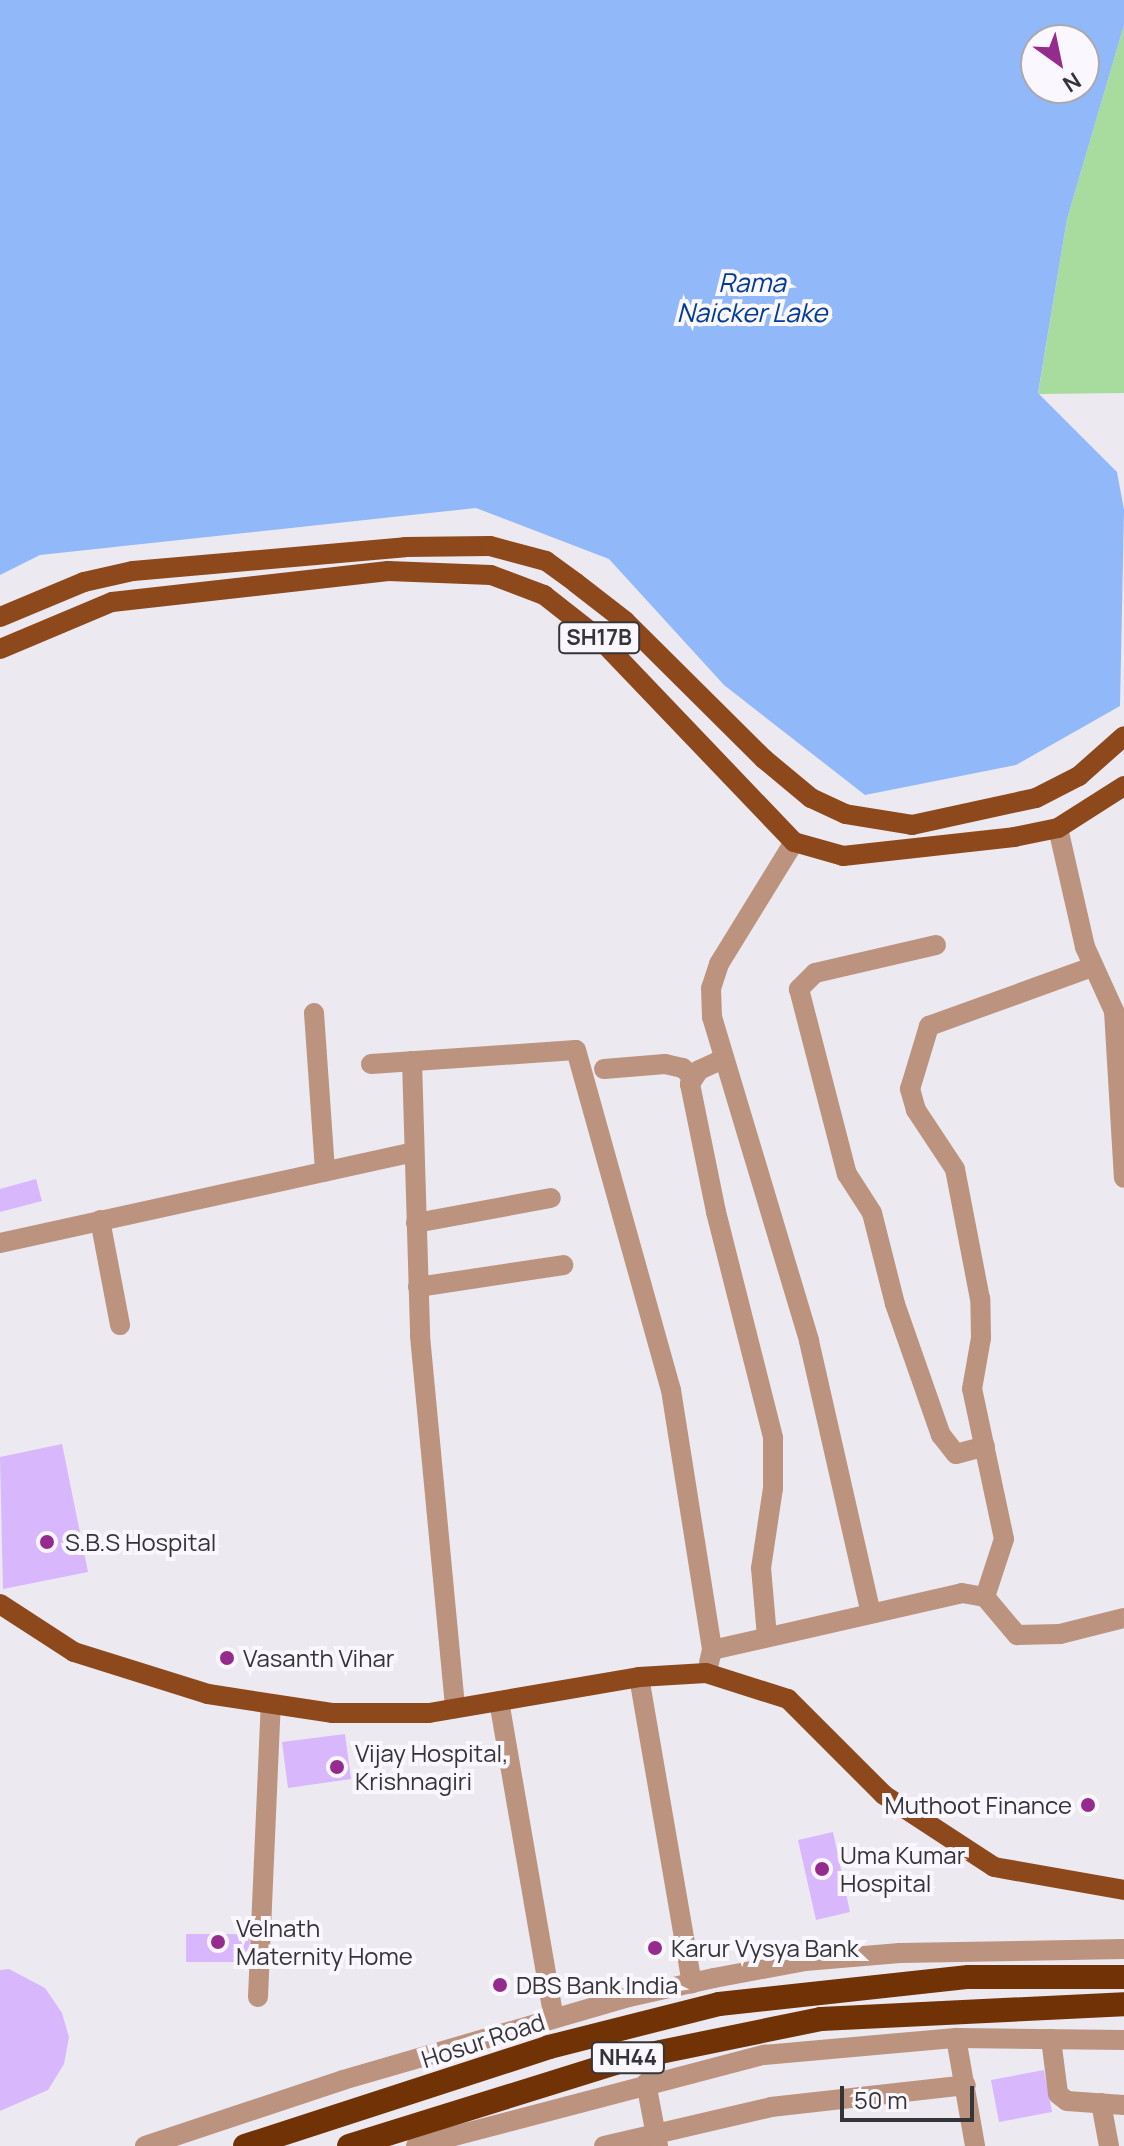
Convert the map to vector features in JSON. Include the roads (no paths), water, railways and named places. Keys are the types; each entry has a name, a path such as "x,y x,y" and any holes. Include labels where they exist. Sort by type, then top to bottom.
{"highway":[{"name":"Hosur Road","path":"245,2146 549,2047 719,2004 969,1977 1124,1977"},
{"name":"NH44","path":"349,2146 411,2137 631,2058 821,2019 1124,2004"}],"main road":[{"name":"SH17B","path":"0,617 84,582 133,571 405,547 490,546 546,561 576,583 625,621 764,759 811,798 845,814 912,825 1036,798 1079,776 1124,736"},
{"name":"SH17B","path":"0,649 112,602 388,571 491,575 544,595 600,639 794,842"},
{"path":"794,842 843,856 964,845 1058,828 1124,786"},
{"path":"0,1604 74,1652 208,1694 332,1713 455,1708 639,1677 706,1673 788,1699 884,1795 994,1867 1124,1890"}],"street":[{"path":"1058,828 1088,957 1114,1011 1121,1086 1124,1178"},
{"path":"794,842 719,964 711,988 712,1017 809,1341 871,1613"},
{"path":"936,945 815,973 799,989 847,1174 872,1213 895,1304 941,1435 956,1454 985,1446"},
{"path":"985,1597 1004,1539 971,1381 981,1338 980,1299 955,1169 916,1110 910,1089 929,1026 1088,957"},
{"path":"314,1013 325,1172"},
{"path":"371,1064 576,1050 671,1390 712,1650 706,1673"},
{"path":"692,1077 723,1059"},
{"path":"412,1061 418,1287 455,1708"},
{"path":"604,1069 665,1064 683,1068 692,1077 716,1212 773,1438 774,1478 761,1568 767,1637"},
{"path":"0,1243 414,1152"},
{"path":"416,1223 551,1198"},
{"path":"100,1220 120,1325"},
{"path":"418,1287 563,1265"},
{"path":"712,1650 962,1593 985,1597 1017,1635 1060,1634 1124,1618"},
{"path":"639,1677 692,1983"},
{"path":"499,1701 554,2018"},
{"path":"258,1997 271,1704"},
{"path":"145,2146 554,2018 692,1983 805,1961 900,1953 1124,1949"},
{"path":"411,2137 764,2055 956,2038 1124,2040"},
{"path":"956,2038 975,2146"},
{"path":"1051,2039 1058,2094 1067,2101 1124,2105"},
{"path":"646,2083 656,2139"},
{"path":"604,2146 656,2139 771,2107 966,2085"},
{"path":"1101,2103 1109,2146"}],"water":[{"name":"Rama Naicker Lake","path":"0,0 1124,0 1124,25 1067,219 1038,393 1117,472 1124,510 1120,706 1016,765 865,795 724,685 609,559 476,508 40,555 0,575"}],"place":[{"name":"S.B.S Hospital","path":"47,1542"},
{"name":"Vasanth Vihar","path":"227,1658"},
{"name":"Vijay Hospital, Krishnagiri","path":"337,1767"},
{"name":"Muthoot Finance","path":"1088,1805"},
{"name":"Uma Kumar Hospital","path":"822,1869"},
{"name":"Velnath Maternity Home","path":"218,1942"},
{"name":"Karur Vysya Bank","path":"655,1948"},
{"name":"DBS Bank India","path":"500,1985"}]}
